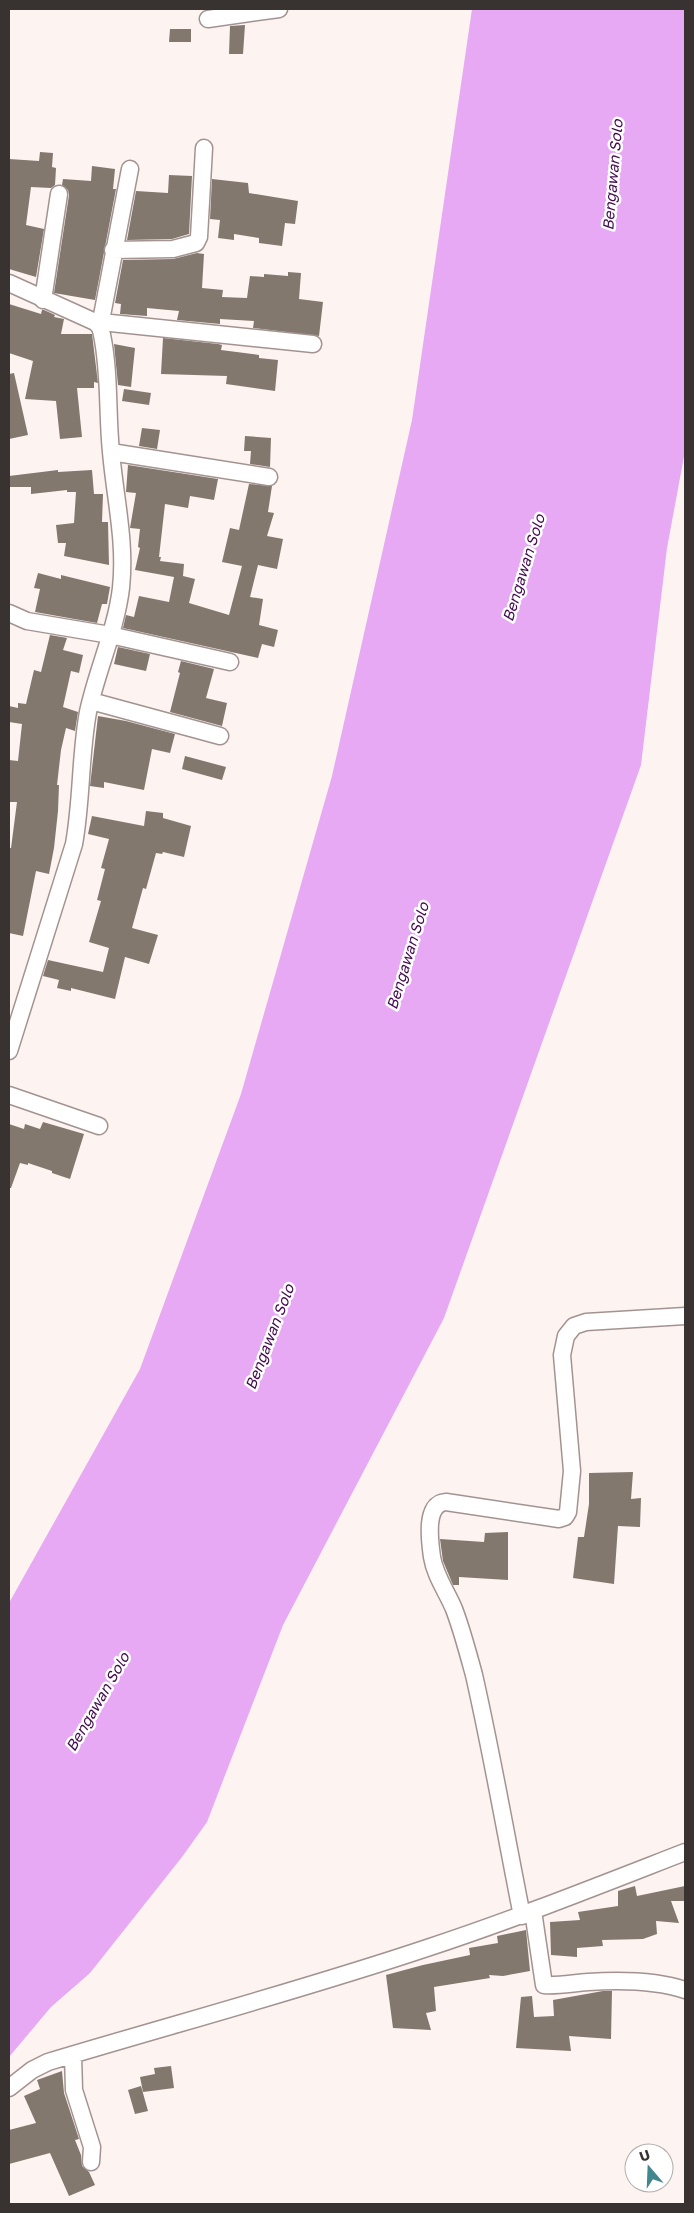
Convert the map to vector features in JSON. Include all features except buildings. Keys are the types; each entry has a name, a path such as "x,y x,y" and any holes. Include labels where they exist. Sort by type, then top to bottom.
{"street":[{"path":"208,19 279,9"},
{"path":"113,250 173,249 196,243 204,148"},
{"path":"9,1050 74,844 79,815 83,747 91,701 117,615 123,563 120,518 111,452 101,324 113,250 130,169"},
{"path":"43,300 60,194"},
{"path":"9,283 43,300 101,324 312,344"},
{"path":"111,452 269,477"},
{"path":"9,613 27,621 110,634 230,662"},
{"path":"91,701 220,736"},
{"path":"9,1095 100,1126"},
{"path":"685,1316 586,1322 574,1326 566,1336 562,1355 572,1470 571,1499 568,1512 564,1517 559,1519 446,1502 441,1502 434,1507 430,1515 432,1557 454,1609 474,1675 544,1985 590,1982 644,1982 685,1990"},
{"path":"9,2088 32,2070 48,2062 244,2006 426,1949 528,1914 685,1852"},
{"path":"73,2055 72,2074 74,2090 92,2147 91,2162"}],"water":[{"name":"Bengawan Solo","path":"472,9 685,9 685,451 667,548 641,765 444,1318 283,1625 207,1822 182,1857 90,1973 51,2007 9,2057 9,1603 140,1369 241,1094 332,776 412,420"}]}
